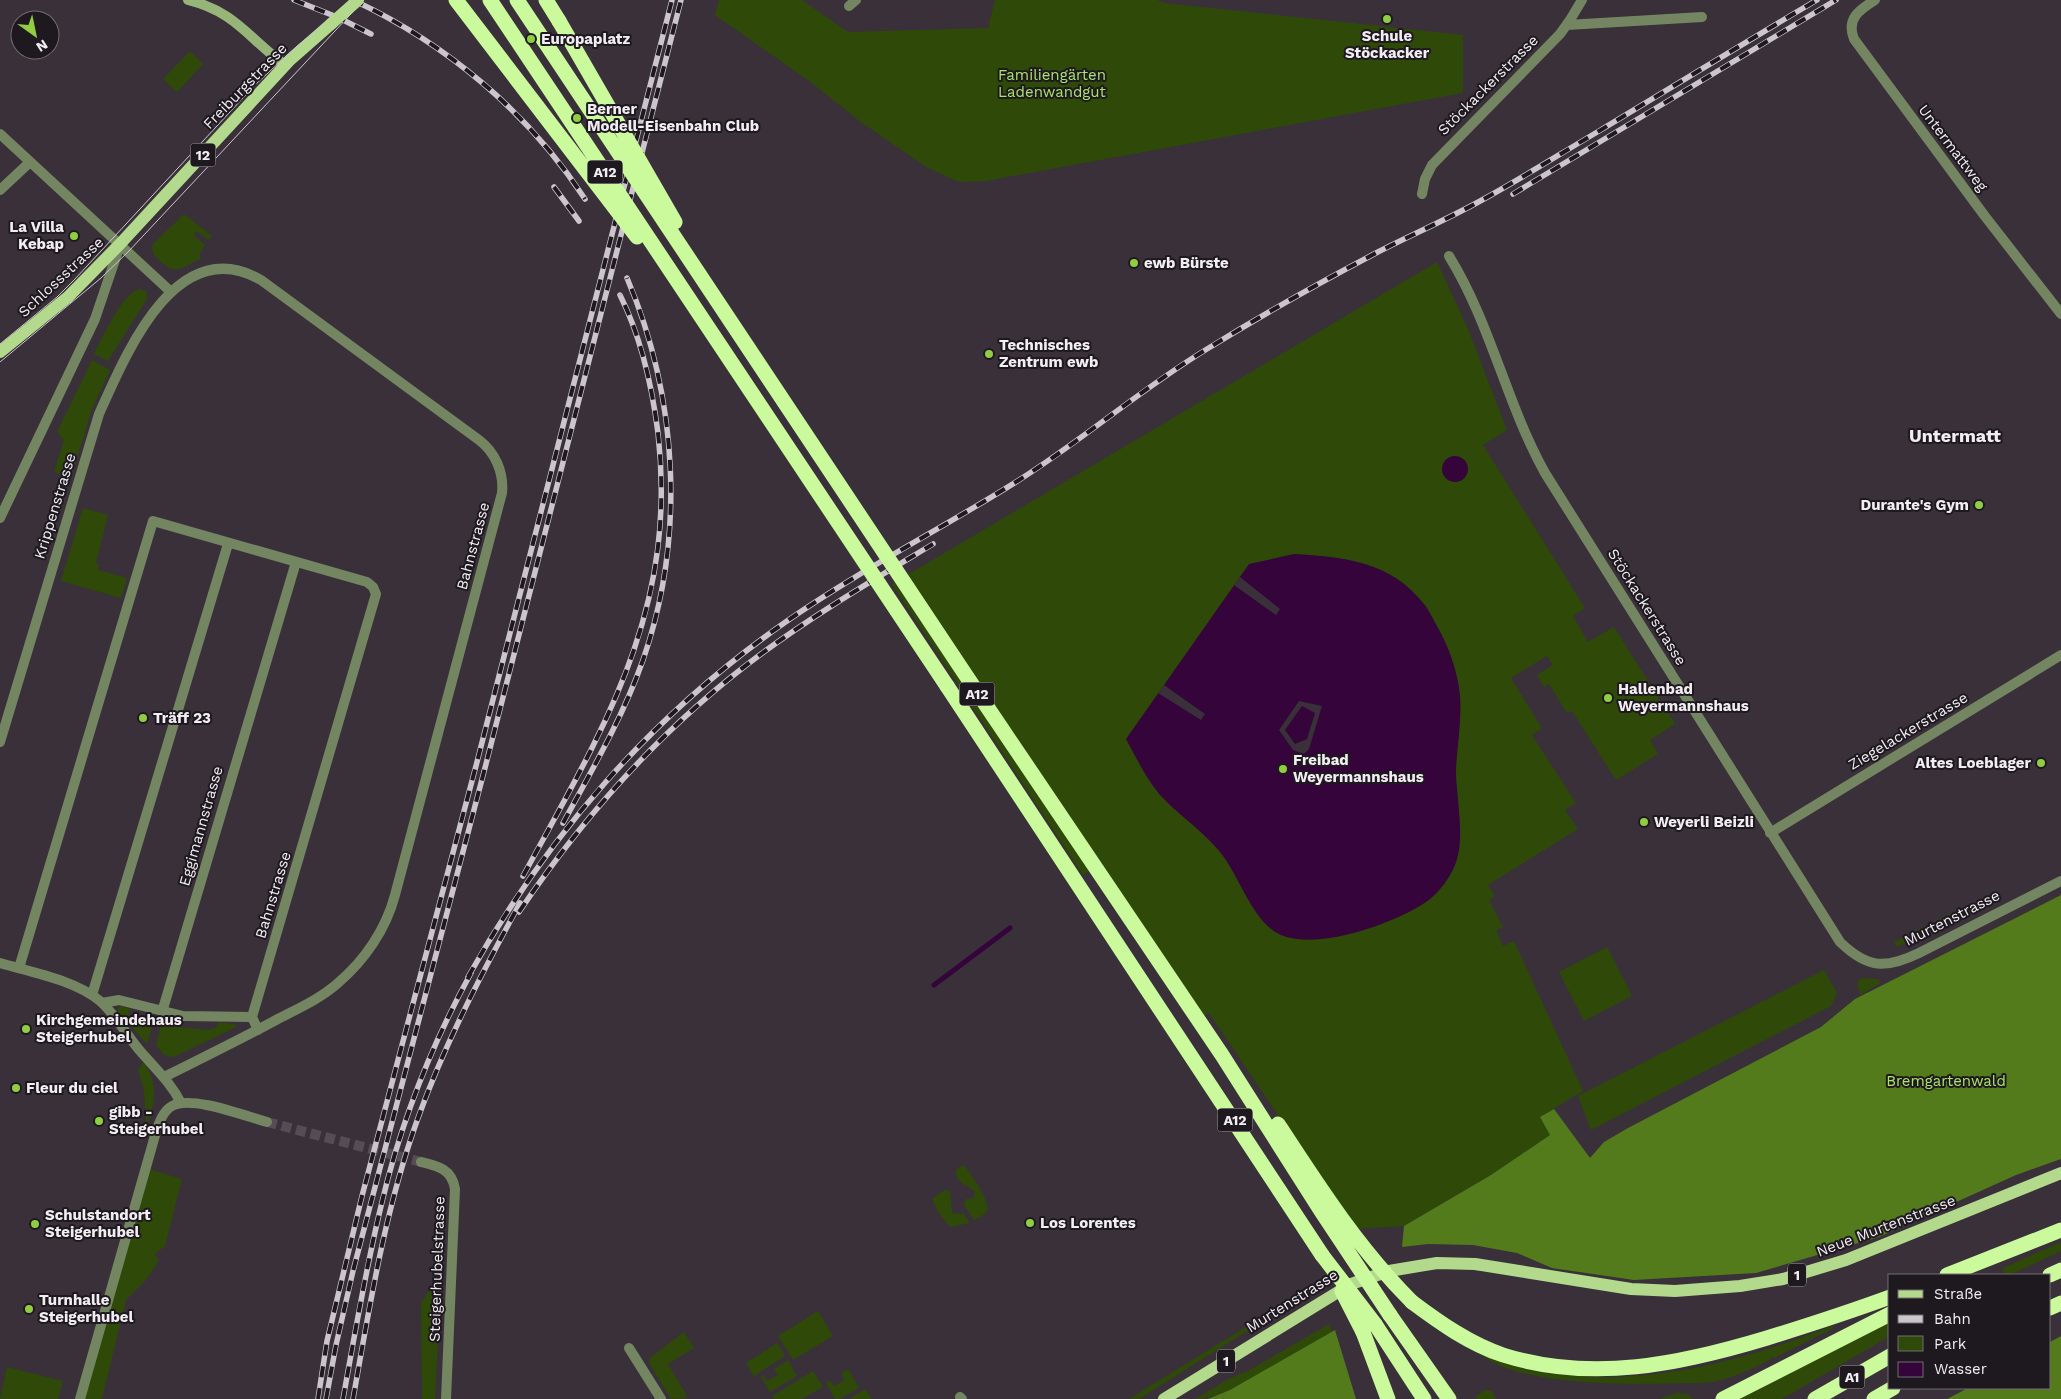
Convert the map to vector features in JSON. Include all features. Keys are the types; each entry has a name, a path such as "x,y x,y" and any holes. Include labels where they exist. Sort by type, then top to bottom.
{"highway":[{"path":"456,0 718,344"},
{"name":"A12","path":"490,0 1369,1328"},
{"name":"A12","path":"516,0 970,683 1222,1055"},
{"path":"546,0 736,330"},
{"path":"1222,1055 1272,1115 1321,1190 1363,1248 1390,1280 1412,1302 1453,1331 1502,1354 1533,1363 1592,1370 1656,1366 1714,1353 1786,1332 1888,1298"},
{"path":"1222,1055 1321,1211 1449,1399"},
{"path":"1950,1274 2061,1232"},
{"path":"1975,1274 2061,1232"},
{"path":"1723,1399 1888,1315"},
{"path":"1369,1328 1388,1399"},
{"path":"1369,1328 1424,1399"},
{"name":"A1","path":"1815,1399 1888,1357"},
{"name":"A1","path":"1874,1399 1891,1389"}],"main road":[{"path":"188,0 217,10 230,17 269,54 285,66"},
{"name":"Freiburgstrasse","path":"120,244 285,66 358,0"},
{"name":"Schlossstrasse","path":"0,352 68,297 120,244"},
{"name":"Neue Murtenstrasse","path":"1390,1271 1437,1263 1475,1264 1631,1289 1675,1291 1740,1286 1783,1279 1846,1260 2061,1173"},
{"name":"Murtenstrasse","path":"1164,1399 1351,1284 1390,1271"}],"street":[{"name":"Stöckackerstrasse","path":"1422,194 1427,173 1442,153 1567,25 1582,0"},
{"name":"Untermattweg","path":"1875,0 1858,11 1853,18 1851,27 1854,39 1984,215 2061,314"},
{"path":"1567,25 1702,17"},
{"path":"0,134 170,291"},
{"path":"0,190 30,162"},
{"name":"Freiburgstrasse","path":"0,518 95,319 120,244"},
{"name":"Stöckackerstrasse","path":"1449,256 1477,309 1520,422 1534,453 1832,932 1855,955"},
{"name":"Bahnstrasse","path":"164,1077 315,1000 338,983 373,945 385,923 396,895 502,493 502,479 496,460 485,444 254,275 235,269 214,270 196,275 170,291"},
{"name":"Krippenstrasse","path":"0,742 99,414 131,347 170,291"},
{"name":"Bahnstrasse","path":"19,968 153,521 228,544 367,582 374,588 376,597 252,1017"},
{"path":"92,995 228,544"},
{"name":"Eggimannstrasse","path":"162,1012 296,562"},
{"name":"Ziegelackerstrasse","path":"1770,833 2061,655"},
{"name":"Murtenstrasse","path":"1855,955 1876,964 1895,963 1904,960 2061,881"},
{"path":"0,963 78,987 92,995 102,1003 172,1086 181,1103"},
{"path":"102,1003 119,1000 162,1012 205,1017 252,1017 258,1030"},
{"path":"80,1399 156,1132 168,1108 181,1103 198,1104 267,1122"},
{"name":"Steigerhubelstrasse","path":"421,1162 448,1172 453,1178 455,1189 446,1399"},
{"path":"629,1348 661,1399"}],"green space":[{"name":"Familiengärten Ladenwandgut","path":"719,0 802,0 848,32 988,28 995,0 1157,0 1164,3 1463,35 1463,93 986,181 959,182 928,168 862,123 812,83 715,15"},
{"path":"190,51 203,64 177,92 163,79"},
{"path":"184,214 212,236 208,240 196,231 194,236 205,245 200,253 200,259 182,268 173,269 163,264 156,257 152,246"},
{"name":"Freibad Weyermannshaus","path":"1437,262 1468,329 1507,430 1483,445 1585,608 1573,616 1588,642 1614,627 1675,724 1650,740 1658,754 1616,780 1572,711 1567,713 1549,684 1544,687 1537,675 1553,665 1547,656 1511,678 1542,728 1532,735 1576,803 1565,810 1578,829 1488,885 1495,896 1489,900 1503,927 1496,930 1503,946 1514,941 1583,1091 1540,1117 1550,1135 1491,1175 1404,1226 1355,1229 1209,1013 1203,1016 1100,863 1083,875 892,584"},
{"path":"140,289 146,291 147,299 108,361 94,354 120,306 133,292"},
{"path":"92,360 110,370 92,409 71,477 54,472 64,440 57,432"},
{"path":"83,508 108,515 96,563 99,564 98,570 127,578 121,598 61,581"},
{"name":"Bremgartenwald","path":"2061,895 2061,1159 2016,1175 1879,1237 1756,1273 1634,1280 1552,1268 1517,1253 1473,1245 1428,1244 1402,1247 1404,1226 1491,1175 1550,1135 1540,1117 1554,1109 1590,1158 1604,1142 1628,1128 1821,1027 1855,999"},
{"path":"1979,907 1897,947 1894,942 1954,912"},
{"path":"1607,947 1632,996 1584,1021 1559,972"},
{"path":"1824,970 1837,993 1831,1006 1591,1130 1578,1096"},
{"path":"1862,978 1878,979 1880,983 1860,995 1857,982"},
{"path":"121,1006 130,1009 129,1015 132,1017 153,1023 147,1044 118,1012 118,1008"},
{"path":"219,1022 237,1025 174,1057 164,1055 156,1045 161,1025 208,1030 216,1028"},
{"path":"143,1062 152,1077 154,1092 148,1124 146,1123 144,1089 138,1071"},
{"path":"964,1165 979,1187 987,1206 985,1214 974,1220 964,1205 966,1199 974,1198 975,1191 962,1183 956,1174 956,1170"},
{"path":"149,1169 182,1179 165,1246 155,1254 159,1260 146,1280 126,1300 102,1399 84,1399"},
{"path":"945,1190 950,1191 952,1213 964,1214 970,1223 950,1227 938,1212 932,1199"},
{"path":"2061,1242 2061,1251 2014,1273 2004,1274 2003,1268"},
{"path":"438,1277 440,1300 435,1399 422,1399 421,1303"},
{"path":"1309,1288 1311,1291 1139,1399 1129,1399"},
{"path":"818,1311 833,1336 793,1360 778,1336"},
{"path":"1888,1322 1888,1337 1782,1399 1736,1399"},
{"path":"1329,1324 1332,1332 1265,1373 1228,1391 1210,1397 1195,1399 1230,1378 1248,1371"},
{"path":"1833,1326 1834,1328 1774,1358 1771,1356 1771,1359 1750,1370 1712,1382 1635,1384 1547,1378 1497,1365 1481,1354 1528,1369 1530,1372 1532,1370 1597,1377 1646,1375 1701,1366 1755,1353"},
{"path":"1335,1330 1356,1399 1208,1399 1230,1390"},
{"path":"684,1332 694,1348 668,1364 688,1398 671,1399 649,1363 651,1357"},
{"path":"2061,1336 2061,1399 1947,1399 1966,1389 2051,1389 2051,1341"},
{"path":"777,1343 785,1356 754,1376 746,1363"},
{"path":"788,1360 797,1376 770,1392 761,1377 763,1375 767,1381 778,1375 774,1369"},
{"path":"7,1367 63,1381 58,1399 0,1399"},
{"path":"848,1369 859,1388 840,1399 835,1399 826,1383 830,1380 834,1386 845,1380 841,1374"},
{"path":"813,1371 823,1387 802,1399 774,1399 772,1396"},
{"path":"865,1389 872,1399 849,1399"},
{"path":"1485,1390 1492,1391 1496,1399 1477,1399 1475,1397"},
{"path":"1676,1393 1688,1394 1693,1399 1660,1399"}],"water":[{"path":"1455,456 1464,460 1468,469 1464,478 1455,482 1446,478 1442,469 1446,460"},
{"path":"1294,554 1348,560 1365,564 1397,578 1428,609 1452,660 1460,696 1456,781 1460,818 1460,843 1455,865 1447,880 1435,895 1426,902 1394,919 1353,933 1311,940 1292,938 1277,933 1268,926 1253,907 1220,852 1157,791 1126,739 1249,564"}],"pier":[{"path":"1240,577 1280,609 1276,615 1234,585"},
{"path":"1164,685 1205,714 1201,720 1158,693"},
{"path":"1299,701 1322,706 1309,749 1304,754 1293,750 1279,730","holes":["1302,706 1315,713 1307,739 1295,744 1285,730"]}],"waterway":[{"path":"934,985 1010,928"}],"tunnel":[{"path":"267,1122 421,1162"}],"tram line":[{"path":"0,344 57,297 75,279 255,85 296,47 353,0"},
{"path":"0,362 101,278 128,252 364,0"}],"railway":[{"path":"294,0 337,17 371,34"},
{"path":"353,0 421,37 483,83 538,137 563,167 585,199"},
{"path":"318,1399 327,1341 362,1196 477,762 672,0"},
{"path":"326,1399 353,1271 486,764 681,0"},
{"path":"468,977 499,924 533,874 607,780 648,737 692,696 738,657 787,621 873,566 1019,480 1067,448 1183,364 1228,336 1355,264 1497,192 1817,0"},
{"path":"1513,194 1836,0"},
{"path":"554,187 579,221"},
{"path":"563,823 606,743 635,681 657,613 666,565 670,516 670,468 666,419 657,371 644,324 627,278"},
{"path":"523,876 607,717 628,665 645,612 657,556 661,497 658,433 645,362 634,328 620,295"},
{"path":"519,912 571,840 599,806 692,710 726,681 802,625 933,544"},
{"path":"353,1399 387,1222 406,1152 452,1035 520,903"},
{"path":"343,1399 371,1251 398,1142 419,1084 443,1027 471,973"}],"place":[{"name":"Schule Stöckacker","path":"1387,19"},
{"name":"Europaplatz","path":"531,39"},
{"name":"Berner Modell-Eisenbahn Club","path":"577,118"},
{"name":"La Villa Kebap","path":"74,236"},
{"name":"ewb Bürste","path":"1134,263"},
{"name":"Technisches Zentrum ewb","path":"989,354"},
{"name":"Durante's Gym","path":"1979,505"},
{"name":"Hallenbad Weyermannshaus","path":"1608,698"},
{"name":"Träff 23","path":"143,718"},
{"name":"Altes Loeblager","path":"2041,763"},
{"name":"Freibad Weyermannshaus","path":"1283,769"},
{"name":"Weyerli Beizli","path":"1644,822"},
{"name":"Kirchgemeindehaus Steigerhubel","path":"26,1029"},
{"name":"Fleur du ciel","path":"16,1088"},
{"name":"gibb - Steigerhubel","path":"99,1121"},
{"name":"Los Lorentes","path":"1030,1223"},
{"name":"Schulstandort Steigerhubel","path":"35,1224"},
{"name":"Turnhalle Steigerhubel","path":"29,1309"}],"district":[{"name":"Untermatt","path":"1955,436"}]}
